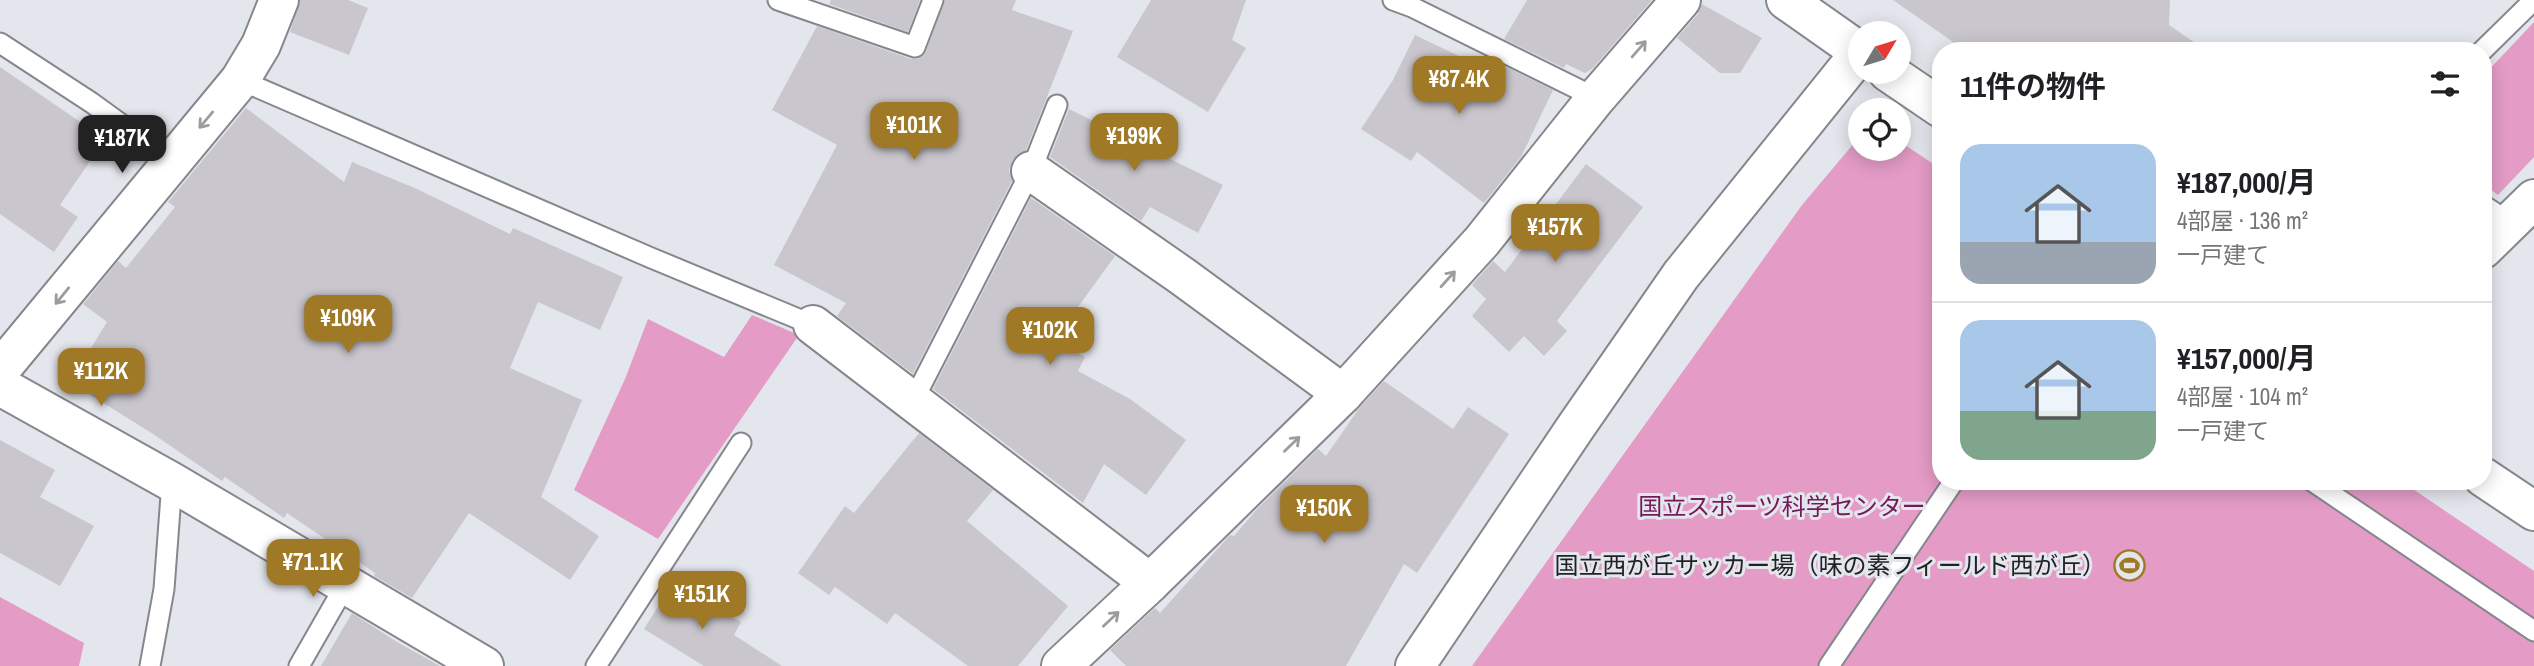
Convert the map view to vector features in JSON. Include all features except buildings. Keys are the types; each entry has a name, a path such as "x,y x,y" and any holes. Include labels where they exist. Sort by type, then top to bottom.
{"street":[{"path":"0,370 240,80 261,45 279,0"},
{"path":"1071,663 1343,394 1482,242 1596,98 1681,0"},
{"path":"1786,0 1848,44"},
{"path":"1415,666 1681,275 1848,67"},
{"path":"1906,84 1932,102"},
{"path":"1031,172 1182,276 1343,394"},
{"path":"813,325 1150,583"},
{"path":"0,386 172,482 484,666"},
{"path":"2492,483 2534,511"}],"lane":[{"path":"778,0 915,47 933,0"},
{"path":"1394,0 1596,98"},
{"path":"2491,42 2534,0"},
{"path":"0,43 92,103 172,161"},
{"path":"240,80 636,252 813,325"},
{"path":"913,401 1031,172 1058,105"},
{"path":"596,666 741,443"},
{"path":"150,666 164,589 172,482"},
{"path":"1829,666 1948,490"},
{"path":"2325,490 2534,631"},
{"path":"299,666 346,584"}],"green space":[{"path":"2534,22 2534,157 2498,195 2492,191 2492,66"},
{"name":"国立スポーツ科学センター","path":"1911,149 1932,163 1932,490 2414,490 2534,571 2534,666 1472,666 1802,205 1848,150 1848,161 1911,161"},
{"path":"752,315 799,335 658,539 574,490 625,379 648,319 724,357"},
{"path":"0,597 84,643 79,666 0,666"}],"place":[{"name":"国立西が丘サッカー場（味の素フィールド西が丘）","path":"2129,565"}]}
